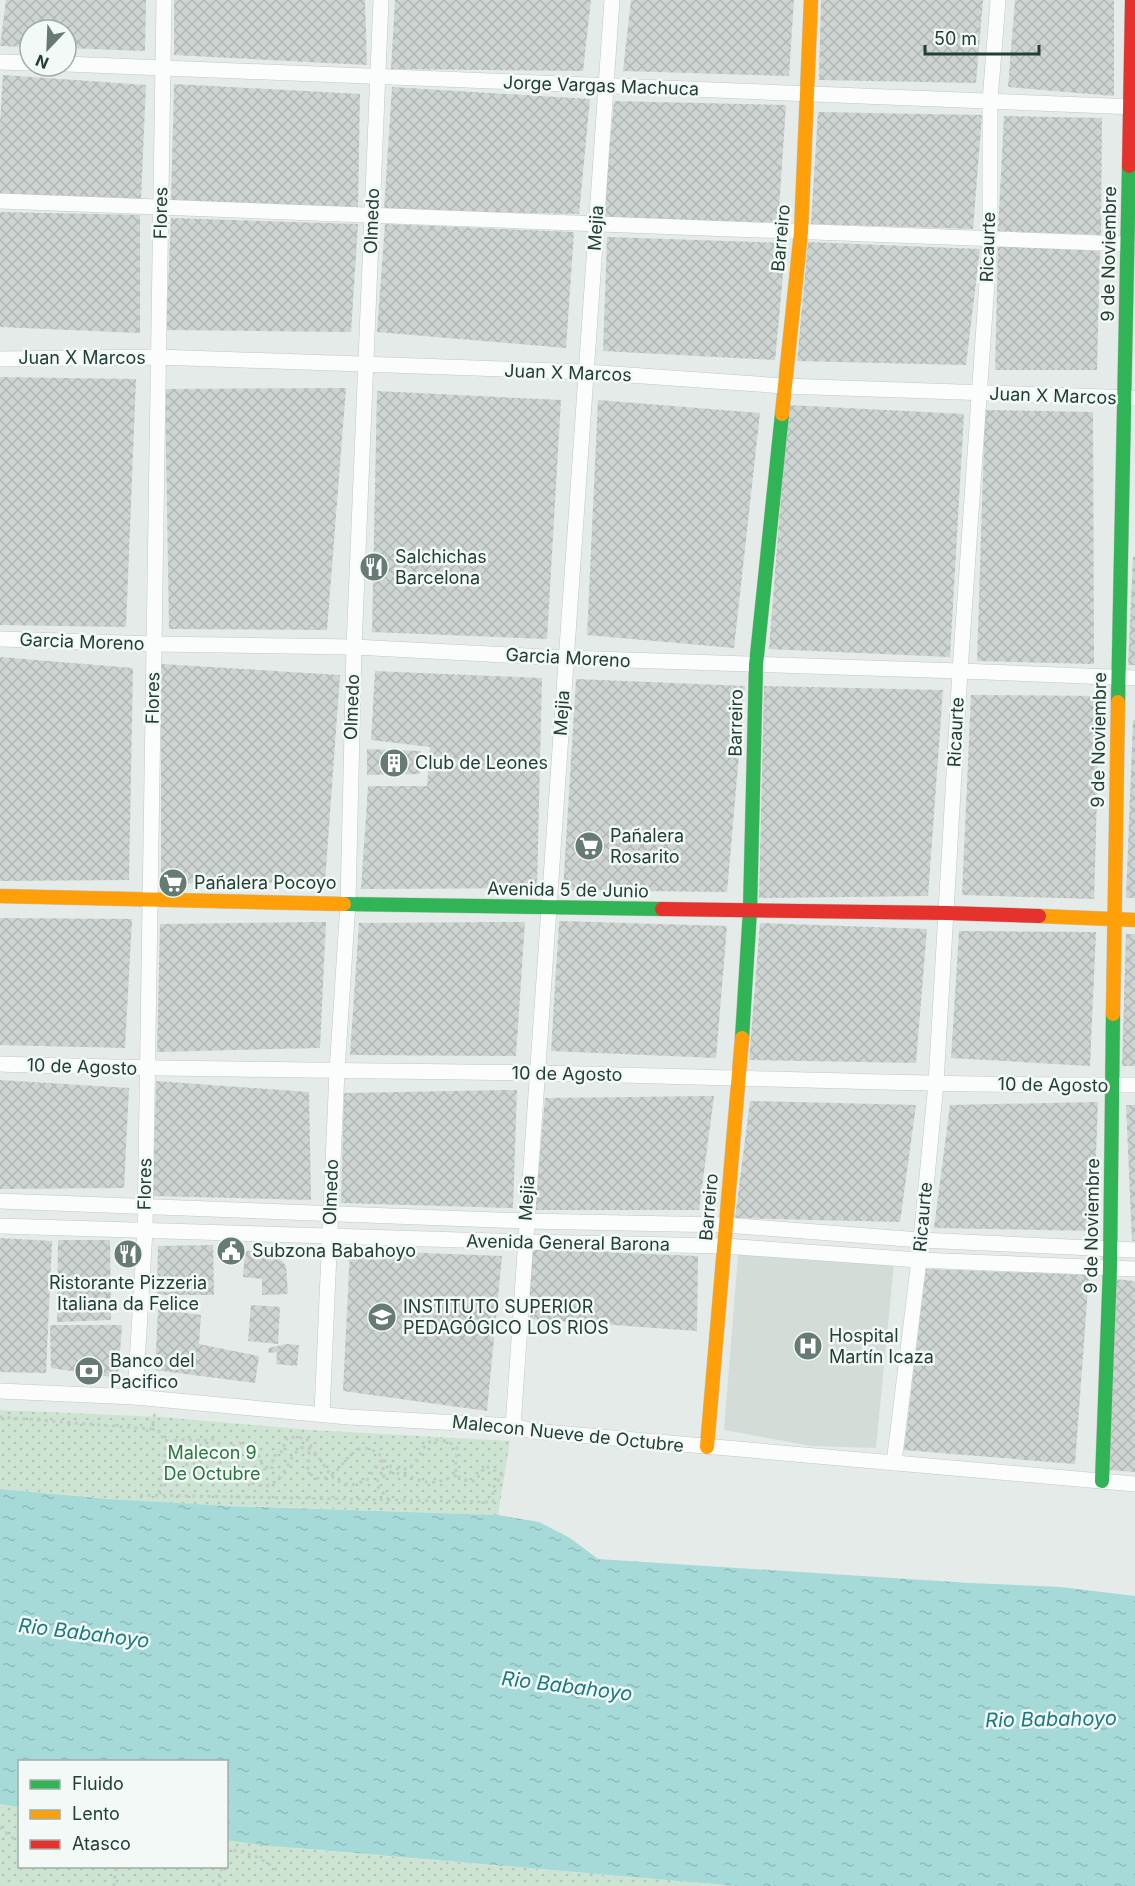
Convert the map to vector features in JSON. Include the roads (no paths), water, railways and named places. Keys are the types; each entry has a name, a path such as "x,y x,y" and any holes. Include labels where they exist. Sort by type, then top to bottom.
{"street":[{"name":"Flores","path":"135,1397 145,1230 164,0"},
{"name":"Olmedo","path":"322,1413 337,1071 348,903 354,647 381,0"},
{"name":"Mejia","path":"513,1426 612,0"},
{"name":"Barreiro","path":"707,1448 739,1078 750,910 756,665 801,232 811,0"},
{"name":"Ricaurte","path":"894,1463 919,1260 936,1083 960,670 990,239 990,101 998,0"},
{"name":"9 de Noviembre","path":"1102,1481 1110,1267 1119,678 1129,398 1127,244 1132,107 1132,0"},
{"path":"0,62 18,63"},
{"name":"Jorge Vargas Machuca","path":"78,64 1132,107"},
{"path":"0,201 1127,244"},
{"name":"Juan X Marcos","path":"0,359 158,357 586,372 784,386 1129,398"},
{"name":"Garcia Moreno","path":"0,639 354,647 565,658 960,670 1135,678"},
{"name":"Avenida 5 de Junio","path":"0,896 548,908 947,912 1135,920"},
{"name":"10 de Agosto","path":"0,1064 147,1069 536,1073 936,1083 1135,1085"},
{"name":"Avenida General Barona","path":"0,1201 526,1221 725,1225 920,1240 1135,1250"},
{"name":"Avenida General Barona","path":"0,1226 724,1246 919,1260 1135,1269"},
{"name":"Malecon Nueve de Octubre","path":"0,1391 135,1397 348,1417 513,1426 533,1431 707,1448 1135,1484"}],"water":[{"name":"Rio Babahoyo","path":"0,1489 109,1499 229,1506 498,1515 539,1522 570,1538 598,1559 1061,1587 1135,1596 1135,1886 736,1886 261,1845 228,1840 228,1760 18,1760 18,1807 0,1804"}],"place":[{"name":"Salchichas Barcelona","path":"374,567"},
{"name":"Club de Leones","path":"394,763"},
{"name":"Pañalera Rosarito","path":"589,846"},
{"name":"Pañalera Pocoyo","path":"173,883"},
{"name":"Subzona Babahoyo","path":"231,1251"},
{"name":"Ristorante Pizzeria Italiana da Felice","path":"128,1254"},
{"name":"INSTITUTO SUPERIOR PEDAGÓGICO LOS RIOS","path":"382,1317"},
{"name":"Hospital Martín Icaza","path":"808,1346"},
{"name":"Banco del Pacifico","path":"89,1371"}],"park label":[{"name":"Malecon 9 De Octubre","path":"212,1463"}]}
